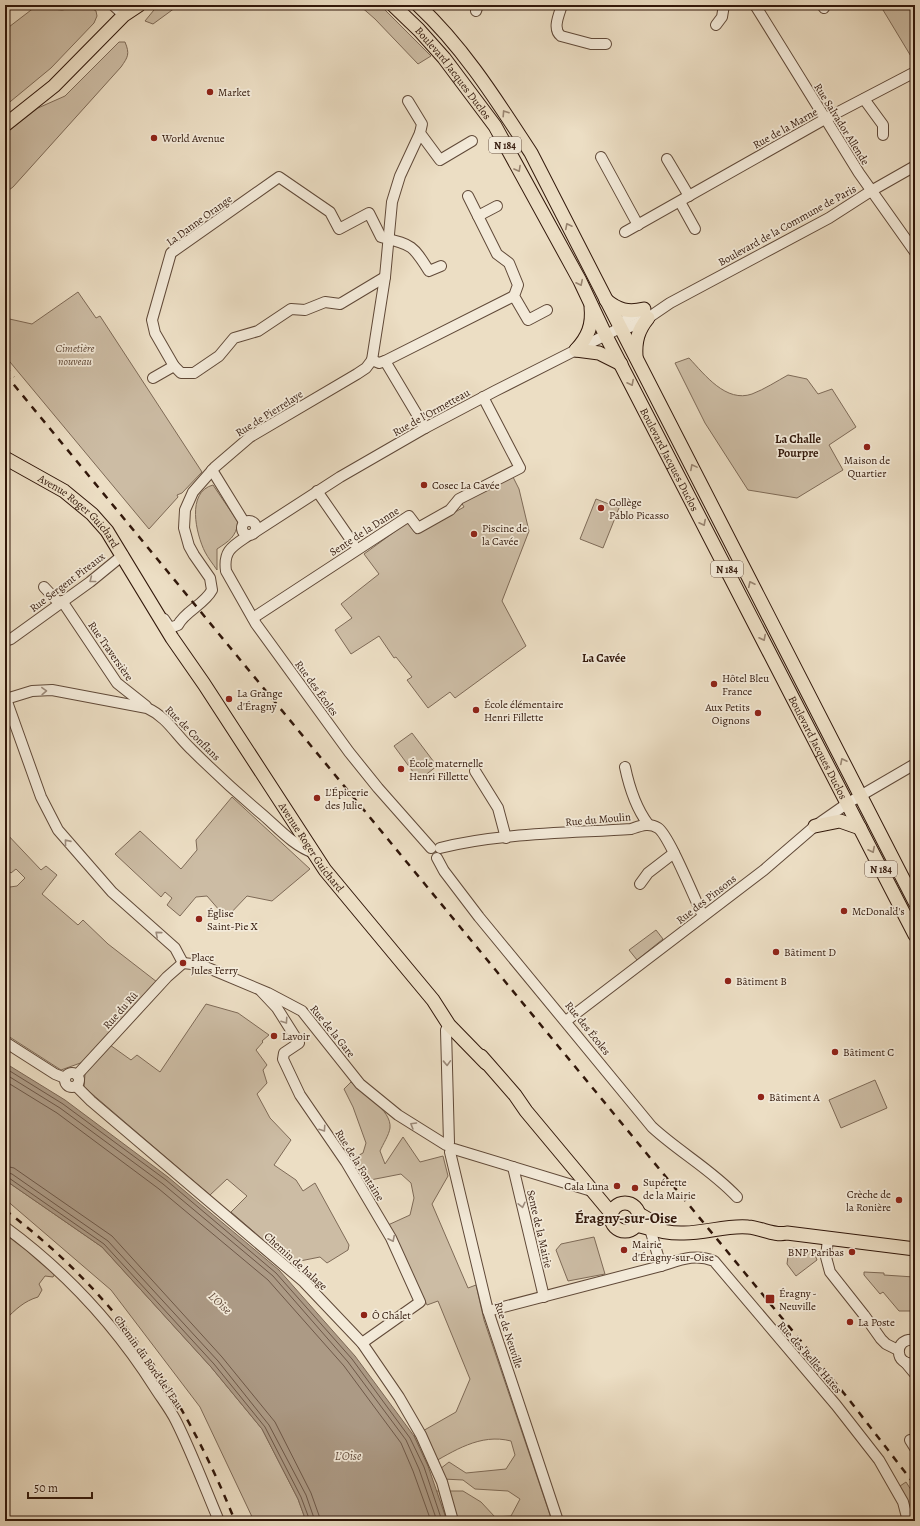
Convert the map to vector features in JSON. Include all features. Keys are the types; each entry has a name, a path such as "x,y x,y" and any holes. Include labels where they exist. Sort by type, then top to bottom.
{"main road":[{"path":"5,125 54,86 126,10 139,5"},
{"name":"Boulevard Jacques Duclos","path":"393,5 419,30 444,58 495,126 580,282 606,336 832,771 915,935"},
{"name":"Boulevard Jacques Duclos","path":"418,5 485,82 531,153 604,299 637,359 863,792 876,826 915,902"},
{"path":"604,299 613,306 622,310 646,314 637,337 637,359"},
{"path":"576,350 584,341 590,329 592,316 590,304"},
{"name":"N 184","path":"590,304 620,328"},
{"name":"N 184","path":"606,336 616,341 629,354 637,359"},
{"path":"576,350 599,353 621,364"},
{"name":"Avenue Roger Guichard","path":"5,458 64,491 85,508 107,531 173,626 204,684 337,886 432,1000 450,1025 515,1095 526,1111 595,1192 613,1210"},
{"name":"Avenue Roger Guichard","path":"5,464 30,472"},
{"name":"Avenue Roger Guichard","path":"123,555 144,593 173,626"},
{"name":"N 184","path":"832,771 839,774 847,784 863,792"},
{"name":"N 184","path":"848,803 858,810 869,823 876,826"},
{"path":"815,826 840,821 860,828"},
{"name":"Avenue Roger Guichard","path":"432,1000 455,1020 489,1067"},
{"path":"450,1025 453,1024 465,1035"},
{"path":"637,1220 628,1230 619,1229 612,1222 613,1210 623,1202 632,1204 637,1220 650,1229 684,1233 736,1226 749,1227 777,1234 787,1233 915,1249"},
{"path":"637,1220 669,1227 698,1228 745,1222 779,1227 787,1233"}],"street":[{"path":"113,5 126,10"},
{"path":"562,5 556,28 561,36 591,44 606,44"},
{"path":"716,25 722,16 724,5"},
{"name":"Rue Salvador Allende","path":"755,5 825,120 871,190 915,252"},
{"name":"Rue de la Marne","path":"625,232 825,120 915,72"},
{"path":"864,99 883,125 883,135"},
{"path":"408,101 422,124 420,133 400,176 392,202 385,277 372,360 379,363 385,361 514,296 518,285 509,263 497,254 468,196"},
{"path":"420,133 440,160 472,141"},
{"path":"601,157 638,225"},
{"path":"667,159 696,229"},
{"name":"Boulevard de la Commune de Paris","path":"606,336 620,328 630,327 646,314 670,303 828,218 871,190 915,166"},
{"name":"La Danne Orange","path":"174,366 155,333 152,320 171,253 279,177 330,212 338,229 369,214 381,237 388,239"},
{"path":"478,216 497,206"},
{"path":"388,239 407,244 417,252 429,271 441,266"},
{"path":"153,378 174,366 181,373 194,373 219,356 234,338 258,331 291,309 305,310 325,302 340,304 385,277"},
{"path":"514,296 528,320 547,310"},
{"name":"Rue de l'Ormetteau","path":"252,534 317,491 425,428 483,397 606,336"},
{"name":"Rue de Pierrelaye","path":"173,626 197,607 212,590 210,578 189,546 184,528 184,516 187,502 193,492 231,451 250,437 357,374 366,368 372,360"},
{"path":"385,361 425,428"},
{"name":"Sente de la Danne","path":"252,618 409,516 418,528 450,510 459,500 520,468 483,397"},
{"path":"212,470 249,522 242,529 244,533 252,534"},
{"name":"Sente de la Danne","path":"317,491 353,543"},
{"name":"Rue de l'Ormetteau","path":"249,522 273,519"},
{"name":"Rue des Écoles","path":"252,534 227,553 224,561 226,571 252,618 349,752 436,851 444,871 479,918 566,1021 652,1127 674,1146 725,1184 737,1197"},
{"name":"Rue Sergent Pireaux","path":"5,641 11,639 60,602 90,582 123,555"},
{"name":"Rue Traversière","path":"44,587 60,602 117,683 147,708"},
{"name":"Rue de Conflans","path":"5,698 32,691 52,690 147,708 161,716 190,749 279,829 304,849 314,853"},
{"path":"5,698 41,797 58,830 112,892 175,948 183,963"},
{"name":"Rue des Pinsons","path":"566,1021 703,916 815,826 863,792 915,764"},
{"path":"625,767 628,781 643,817 648,824"},
{"path":"476,770 498,808 506,838"},
{"name":"Rue du Moulin","path":"436,851 450,845 506,838 631,829 648,824 659,828 674,853 703,916"},
{"path":"640,884 648,873 674,853"},
{"name":"Rue de la Gare","path":"183,963 200,966 268,993 302,1011 360,1084 398,1115 450,1147 595,1192"},
{"name":"Rue du Rû","path":"78,1075 167,977 183,963"},
{"name":"Rue de la Fontaine","path":"260,991 277,1008 299,1043 284,1053 283,1059 297,1089 346,1162 391,1238 420,1302 362,1343"},
{"name":"Rue de Neuville","path":"450,1025 446,1030 450,1147 453,1168 488,1311 558,1521"},
{"path":"5,1042 55,1074 65,1078"},
{"path":"69,1073 78,1075 79,1080 76,1086 71,1087 67,1085 65,1078 69,1073"},
{"name":"Chemin de halage","path":"76,1086 91,1101 304,1282 362,1343 399,1397 421,1436 442,1482 453,1521"},
{"name":"Sente de la Mairie","path":"513,1167 544,1297"},
{"name":"Chemin du Bord de l'Eau","path":"5,1227 45,1259 70,1282 109,1324 143,1370 176,1420 219,1521"},
{"path":"650,1229 661,1266"},
{"path":"828,1239 826,1257 830,1272 886,1344 900,1346 910,1339 915,1340"},
{"name":"Rue des Belles Hâtes","path":"488,1311 697,1256 709,1259 718,1264 766,1324 836,1405 879,1460 903,1502 908,1521"},
{"path":"900,1346 900,1357 910,1363 915,1374"}],"green space":[{"path":"87,5 96,11 97,16 94,23 51,68 5,106 5,30 35,7 62,10"},
{"path":"158,5 179,5 153,24 145,21"},
{"path":"359,5 380,5 431,56 418,64 375,19"},
{"path":"880,5 915,5 915,63"},
{"path":"119,42 125,42 128,53 127,58 121,67 13,187 5,193 5,134 38,108 65,96"},
{"name":"Cimetière nouveau","path":"78,292 96,318 100,316 202,472 182,493 177,495 178,497 149,529 5,356 5,318 32,324"},
{"path":"689,358 717,386 733,395 742,396 752,394 788,375 807,379 818,394 832,389 856,427 829,445 843,470 797,498 748,490 705,423 675,363"},
{"path":"512,475 519,489 529,531 502,601 526,646 455,698 450,692 428,708 407,680 412,677 396,657 394,658 379,636 351,654 335,630 352,618 341,604 379,574 364,554 408,522 416,534 464,507 461,502"},
{"path":"213,485 238,522 234,535 225,544 217,549 217,570 206,554 196,525 196,505 199,496 205,489"},
{"path":"596,499 619,508 603,548 580,539"},
{"path":"412,733 437,766 419,780 394,746"},
{"path":"232,797 310,869 272,901 247,896 226,918 207,896 196,897 180,916 167,905 172,898 165,892 161,897 115,854 140,831 181,869 197,850 196,840"},
{"path":"5,832 41,870 46,866 57,875 42,894 78,925 83,920 108,944 157,982 86,1061 61,1070 5,1034 5,891 10,887 17,886 25,878 16,869 11,873 5,867"},
{"path":"656,930 663,939 637,960 629,950"},
{"path":"206,1004 238,1013 269,1035 262,1041 263,1042 256,1050 267,1065 263,1070 267,1083 257,1094 270,1118 291,1140 274,1165 296,1180 303,1191 315,1183 349,1245 348,1250 327,1263 320,1257 290,1263 231,1212 247,1196 227,1179 210,1195 84,1087 85,1074 110,1045 131,1060 137,1055 160,1072"},
{"path":"875,1080 887,1108 841,1128 829,1100"},
{"path":"351,1082 381,1108 389,1121 390,1128 380,1151 385,1164 403,1137 420,1162 443,1156 448,1176 432,1204 468,1288 476,1285 484,1320 552,1521 447,1521 436,1491 463,1491 481,1502 495,1517 511,1516 520,1499 508,1491 475,1489 463,1480 443,1479 440,1469 449,1462 466,1473 506,1469 515,1455 511,1441 489,1439 478,1441 457,1449 427,1466 414,1436 456,1412 470,1379 438,1301 427,1305 388,1225 410,1215 414,1198 411,1183 401,1174 360,1182 348,1161 363,1153 366,1143 353,1107 344,1089"},
{"path":"5,1180 102,1247 211,1367 262,1429 298,1499 306,1521 254,1521 200,1407 111,1290 5,1199"},
{"path":"5,1228 56,1272 53,1277 45,1276 39,1284 42,1290 38,1297 24,1303 5,1320 5,1307 10,1302 5,1297"},
{"path":"594,1237 605,1274 568,1281 556,1250 561,1244"},
{"path":"795,1248 814,1252 817,1260 796,1276 787,1264 789,1249"},
{"path":"915,1270 915,1311 899,1311 883,1292 880,1294 864,1275 864,1272 914,1277"},
{"path":"906,1482 915,1496 915,1521 913,1521 900,1486"}],"water":[{"name":"L’Oise","path":"5,1063 65,1100 168,1177 279,1270 355,1356 414,1436 428,1466 447,1521 306,1521 298,1499 262,1429 211,1367 102,1247 5,1180"}],"railway":[{"path":"5,366 14,377"},
{"path":"5,374 847,1397 915,1485"},
{"path":"5,1210 45,1242 80,1276 113,1311 142,1349 169,1388 193,1430 215,1474 235,1521"}],"place":[{"name":"Market","path":"210,92"},
{"name":"World Avenue","path":"154,138"},
{"name":"Maison de Quartier","path":"867,447"},
{"name":"Cosec La Cavée","path":"424,485"},
{"name":"Collège Pablo Picasso","path":"601,508"},
{"name":"Piscine de la Cavée","path":"474,534"},
{"name":"Hôtel Bleu France","path":"714,684"},
{"name":"La Grange d'Éragny","path":"229,699"},
{"name":"École élémentaire Henri Fillette","path":"476,710"},
{"name":"Aux Petits Oignons","path":"758,713"},
{"name":"École maternelle Henri Fillette","path":"401,769"},
{"name":"L'Épicerie des Julie","path":"317,798"},
{"name":"McDonald's","path":"844,911"},
{"name":"Église Saint-Pie X","path":"199,919"},
{"name":"Bâtiment D","path":"776,952"},
{"name":"Place Jules Ferry","path":"183,963"},
{"name":"Bâtiment B","path":"728,981"},
{"name":"Lavoir","path":"274,1036"},
{"name":"Bâtiment C","path":"835,1052"},
{"name":"Bâtiment A","path":"761,1097"},
{"name":"Cala Luna","path":"617,1186"},
{"name":"Supérette de la Mairie","path":"635,1188"},
{"name":"Crèche de la Ronière","path":"899,1200"},
{"name":"Mairie d'Éragny-sur-Oise","path":"624,1250"},
{"name":"BNP Paribas","path":"852,1252"},
{"name":"Éragny - Neuville","path":"770,1299"},
{"name":"Ô Chalet","path":"364,1315"},
{"name":"La Poste","path":"850,1322"}],"district":[{"name":"La Challe Pourpre","path":"798,446"},
{"name":"La Cavée","path":"604,658"},
{"name":"Éragny-sur-Oise","path":"626,1218"}],"water label":[{"name":"L'Oise","path":"220,1303"}]}
